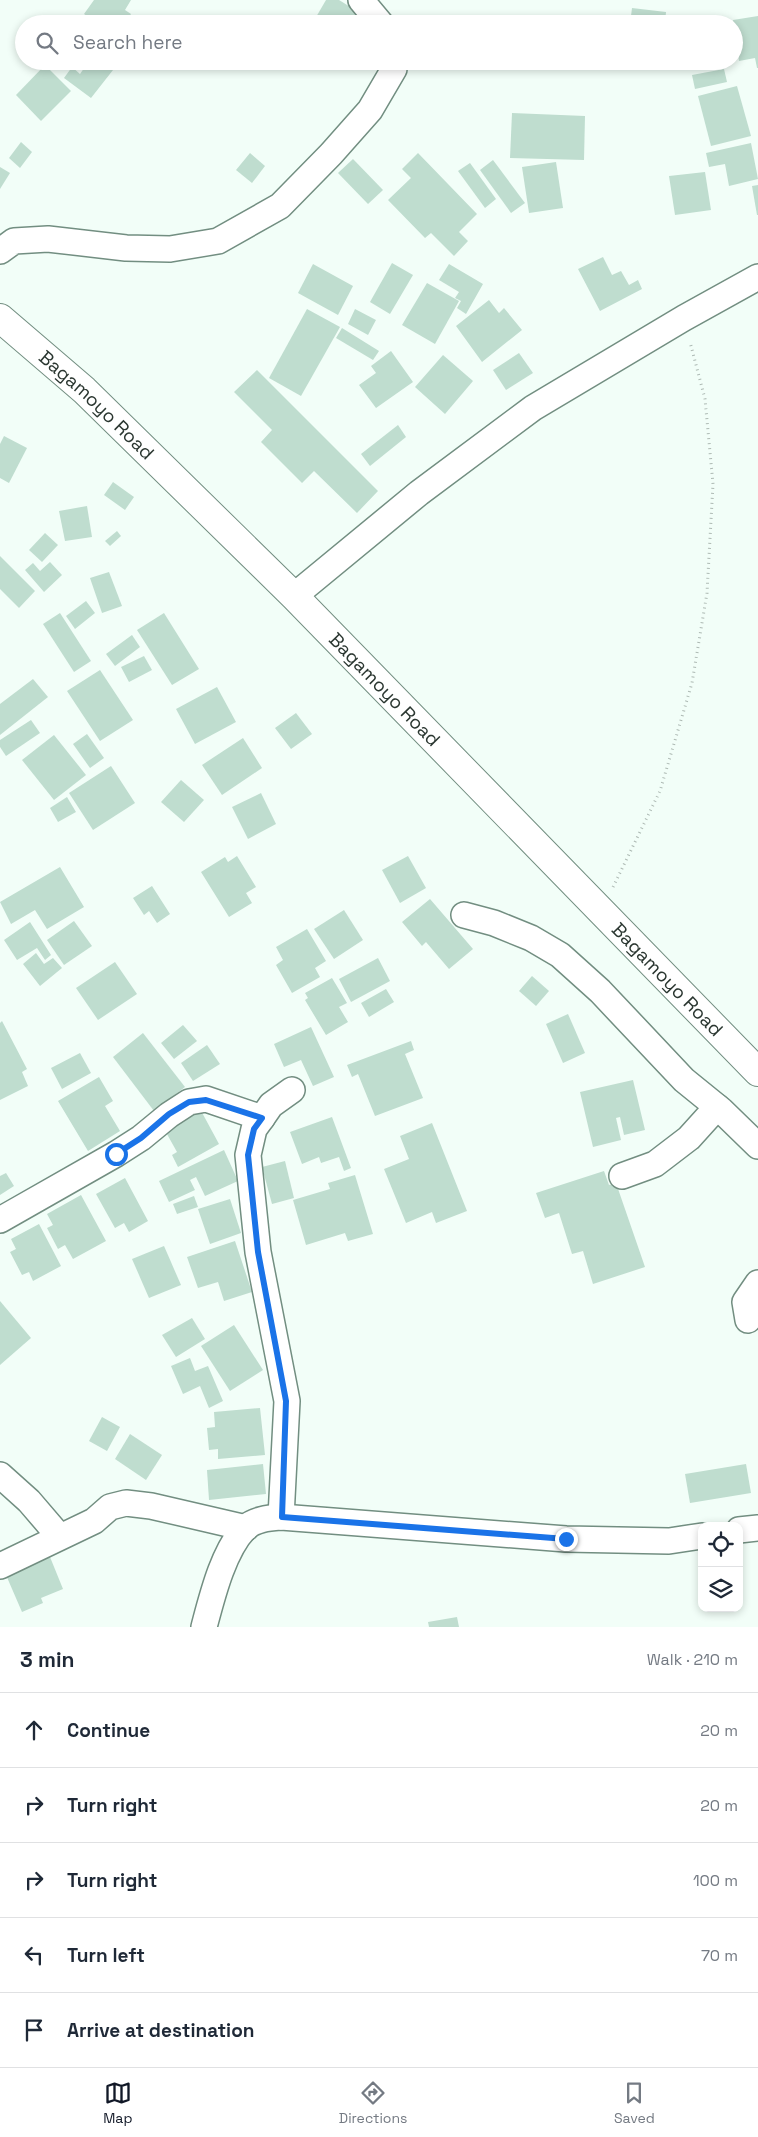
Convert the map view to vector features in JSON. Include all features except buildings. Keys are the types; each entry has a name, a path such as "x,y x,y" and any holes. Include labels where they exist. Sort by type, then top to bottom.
{"highway":[{"name":"Bagamoyo Road","path":"0,318 84,390 294,596 399,701 601,913 758,1072"}],"street":[{"path":"361,0 374,15"},
{"path":"0,251 14,241 48,239 126,248 170,249 218,241 280,206 332,154 370,110 393,70"},
{"path":"294,596 419,493 533,408 684,318 758,277"},
{"path":"464,915 494,923 531,938 560,955 600,991 684,1080 717,1107 758,1146"},
{"path":"282,1517 286,1401 258,1252 248,1155 254,1129 271,1105 292,1090"},
{"path":"0,1220 116,1154 141,1138 169,1114 189,1102 206,1100 262,1118"},
{"path":"622,1176 655,1164 689,1138 717,1107"},
{"path":"748,1320 745,1302 758,1283"},
{"path":"0,1475 29,1501 59,1536"},
{"path":"0,1566 10,1563 59,1536 94,1521 110,1507 126,1502 246,1528"},
{"path":"204,1627 214,1588 226,1557 246,1528 260,1520 282,1517 566,1539 669,1541 698,1537"},
{"path":"743,1530 758,1528"}],"path":[{"path":"601,913 660,791 692,683 706,593 713,484 705,399 684,318"}],"route":[{"path":"116,1154 141,1138 169,1114 189,1102 206,1100 262,1118 254,1129 248,1155 258,1252 280,1360 286,1401 282,1517 566,1539"}]}
